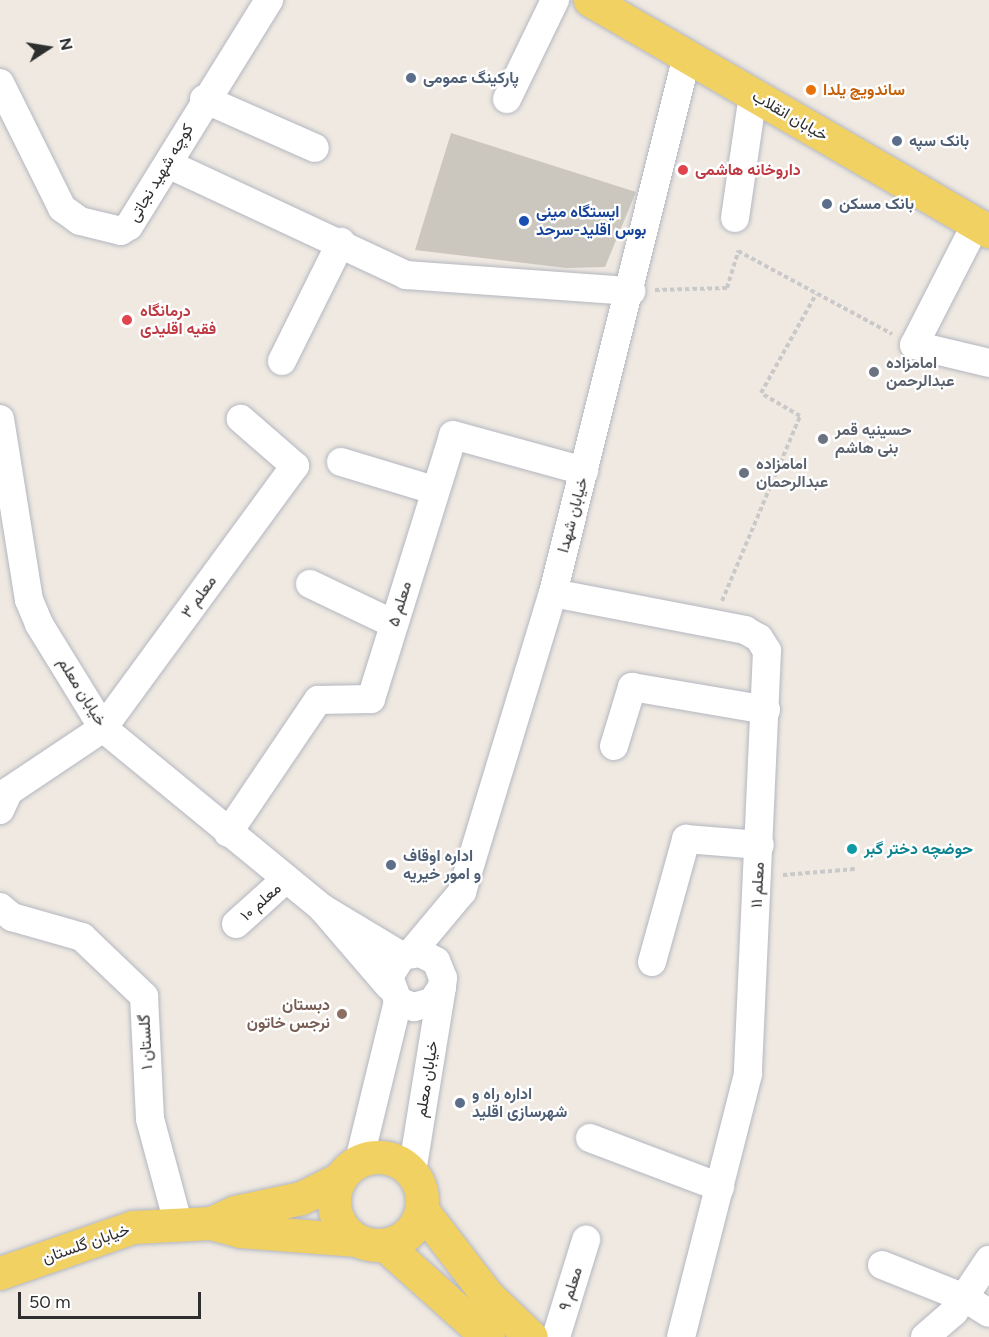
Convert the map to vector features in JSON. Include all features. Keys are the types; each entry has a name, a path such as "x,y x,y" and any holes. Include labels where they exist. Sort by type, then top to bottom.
{"main road":[{"name":"خیابان انقلاب","path":"590,0 982,228"},
{"path":"211,1223 235,1212 301,1198 349,1170 393,1159 412,1172 419,1183 422,1210 488,1296 531,1337"},
{"path":"349,1170 334,1193 338,1221 371,1243 488,1337"},
{"path":"211,1223 240,1231 371,1243 409,1234 422,1210"},
{"name":"خیابان گلستان","path":"0,1274 133,1227 211,1223"}],"street":[{"name":"کوچه شهید نجاتی","path":"0,83 53,196 62,208 80,221 111,231 126,229 168,164 204,99 269,0"},
{"path":"507,99 555,0"},
{"name":"خیابان شهدا","path":"407,954 462,892 553,594 631,291 687,56"},
{"path":"735,218 753,94"},
{"path":"204,99 315,148"},
{"path":"168,164 341,242 406,276 631,291"},
{"path":"982,228 914,345 989,363"},
{"path":"282,361 341,242"},
{"name":"خیابان معلم","path":"0,419 29,600 39,624 103,728 322,908 407,954"},
{"name":"معلم ۳","path":"0,810 9,791 103,728 295,466 241,419"},
{"name":"معلم ۵","path":"228,833 318,700 371,699 434,490 453,435 584,471"},
{"path":"340,462 434,490"},
{"path":"309,584 394,624"},
{"name":"معلم ۱۱","path":"553,594 745,630 759,638 767,651 748,1074 681,1337"},
{"path":"614,746 632,687 766,710"},
{"path":"652,962 686,839 760,845"},
{"name":"معلم ۱۰","path":"236,924 286,879"},
{"name":"گلستان ۱","path":"0,907 12,917 82,937 144,996 150,1119 178,1223"},
{"name":"خیابان معلم","path":"322,908 394,993"},
{"path":"349,1170 394,993 391,968 407,954 420,953 436,961 441,969 442,987 438,995 423,1006 394,993"},
{"name":"خیابان معلم","path":"412,1172 442,987"},
{"path":"590,1138 720,1187"},
{"name":"معلم ۹","path":"556,1337 586,1240"},
{"path":"925,1337 965,1298 989,1260"},
{"path":"882,1265 965,1298 989,1313"}],"path":[{"path":"631,291 727,288 738,251 914,345"},
{"path":"712,622 800,416 761,393 816,294"},
{"path":"758,876 855,869"}],"building":[{"name":"ایستگاه مینی بوس اقلید-سرحد","path":"451,133 636,192 605,267 566,268 415,250"}],"place":[{"name":"پارکینگ عمومی","path":"411,78"},
{"name":"ساندویچ یلدا","path":"811,90"},
{"name":"بانک سپه","path":"897,141"},
{"name":"داروخانه هاشمی","path":"683,170"},
{"name":"بانک مسکن","path":"827,204"},
{"name":"ایستگاه مینی بوس اقلید-سرحد","path":"524,221"},
{"name":"درمانگاه فقیه اقلیدی","path":"127,320"},
{"name":"امامزاده عبدالرحمن","path":"874,372"},
{"name":"حسینیه قمر بنی هاشم","path":"823,439"},
{"name":"امامزاده عبدالرحمان","path":"744,473"},
{"name":"حوضچه دختر گبر","path":"852,849"},
{"name":"اداره اوقاف و امور خیریه","path":"391,865"},
{"name":"دبستان نرجس خاتون","path":"342,1014"},
{"name":"اداره راه و شهرسازی اقلید","path":"460,1103"}]}
